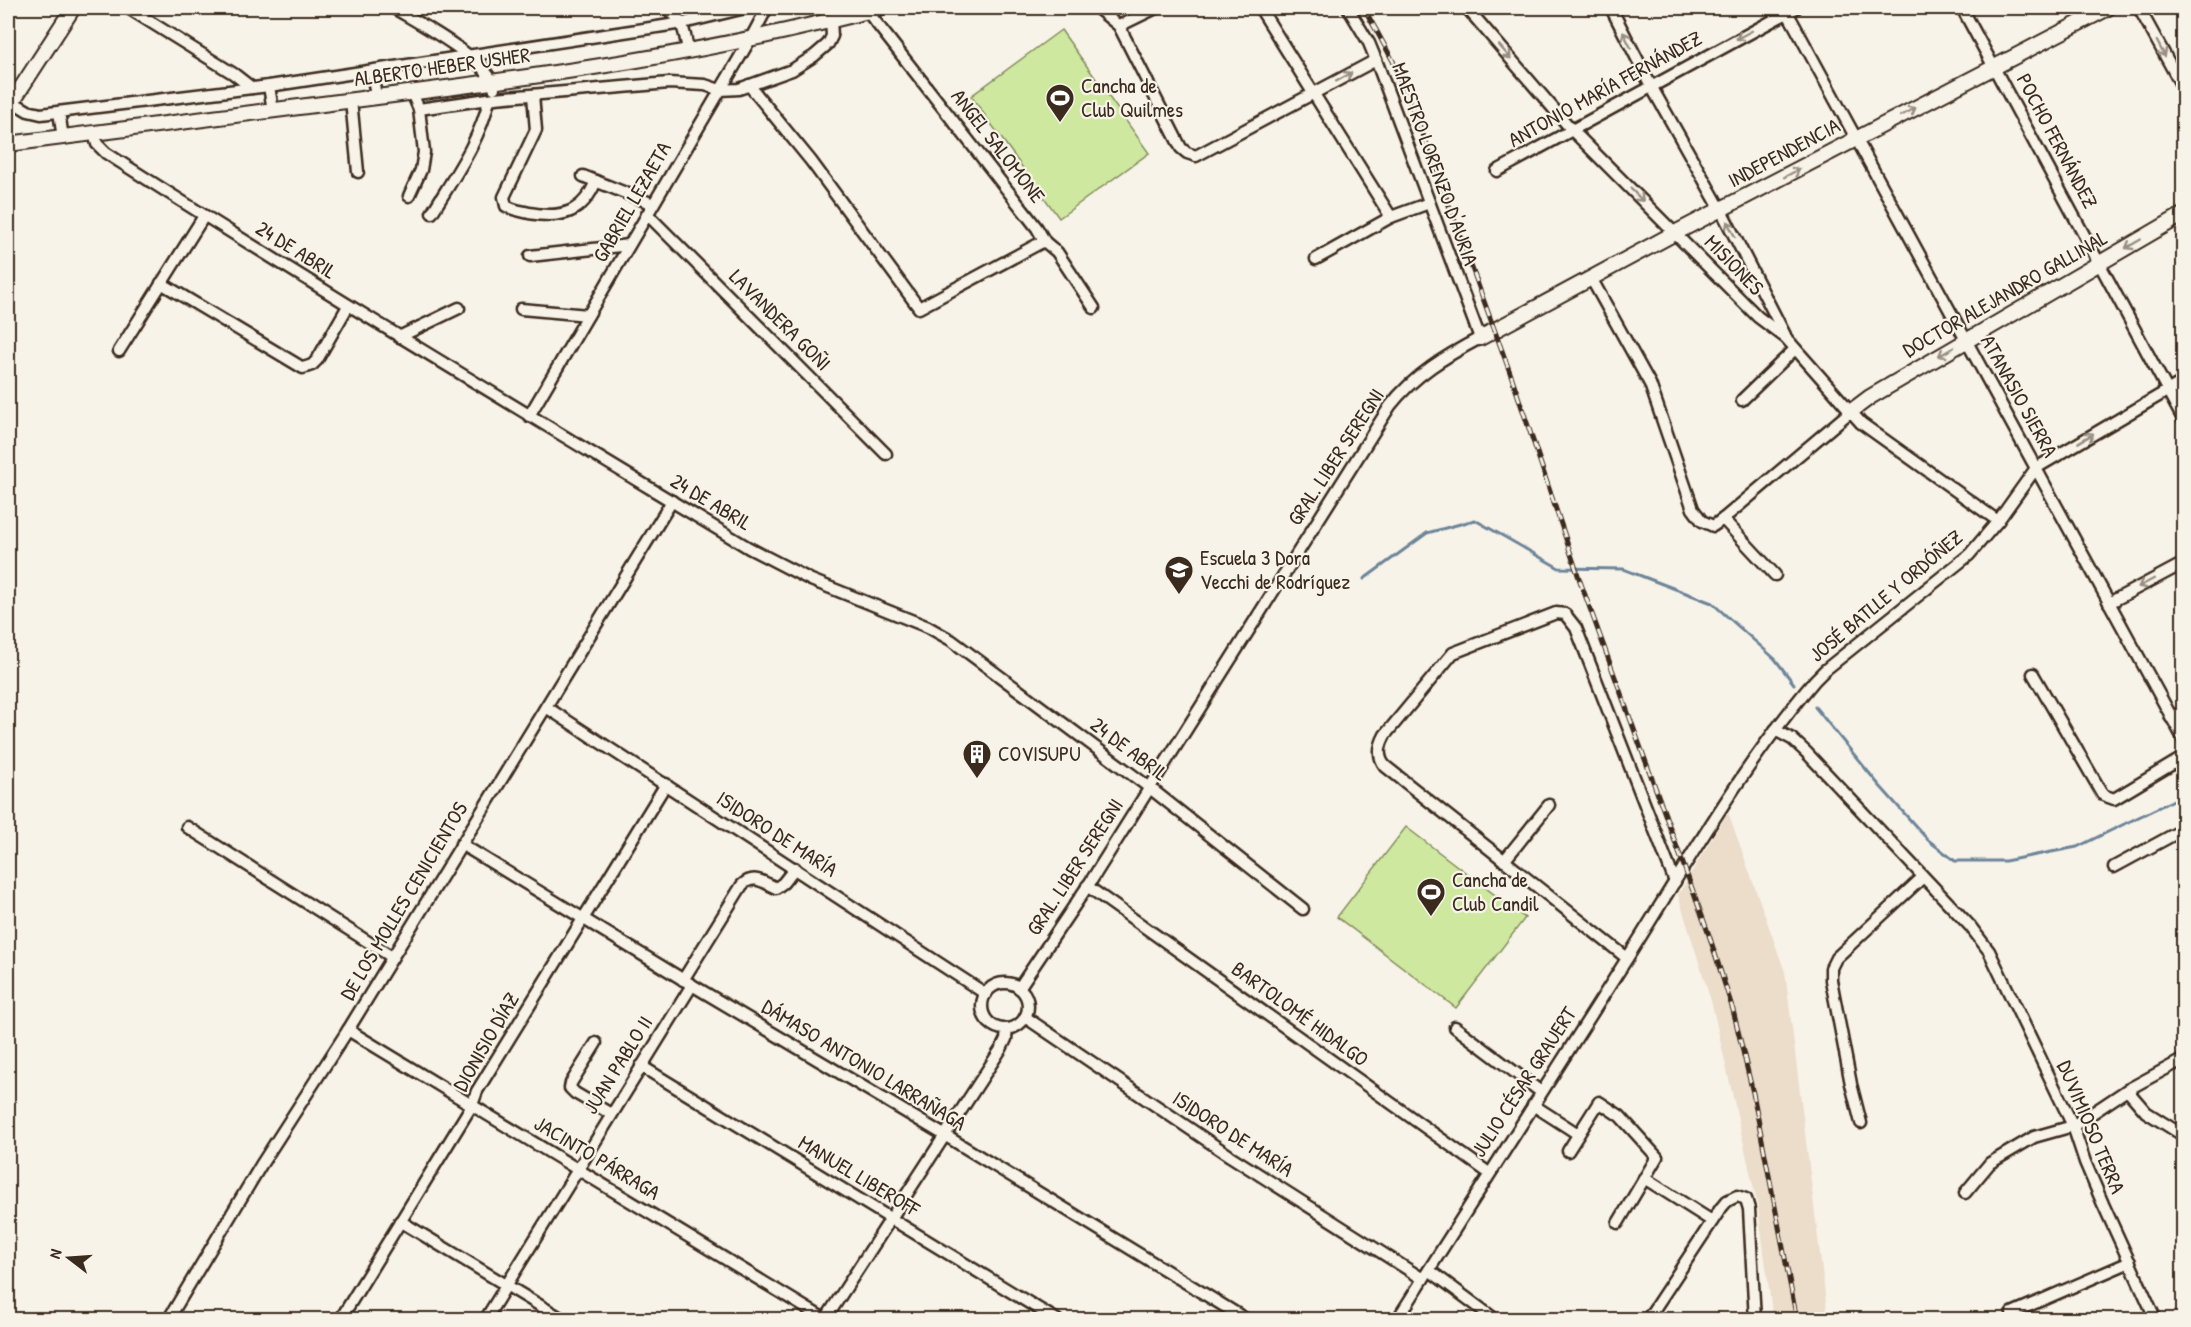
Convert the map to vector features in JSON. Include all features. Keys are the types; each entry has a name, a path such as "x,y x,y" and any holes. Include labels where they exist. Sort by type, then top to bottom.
{"street":[{"path":"9,103 73,8"},
{"path":"128,8 234,74 252,88"},
{"path":"394,8 471,56 483,66 494,82 492,100 485,118 465,159 432,213"},
{"path":"666,8 676,14 683,23 688,51"},
{"name":"ALBERTO HEBER USHER","path":"9,103 40,114 269,86 683,23 745,8"},
{"name":"GABRIEL LEZAETA","path":"529,416 767,8"},
{"path":"1097,8 1119,26 1181,148 1196,156 1376,60"},
{"path":"1119,26 1156,8"},
{"path":"1260,8 1391,217"},
{"name":"MAESTRO LORENZO D'AURIA","path":"1348,8 1369,43 1376,60 1480,338"},
{"path":"1611,8 1651,86 1721,210 1786,338"},
{"name":"POCHO FERNÁNDEZ","path":"1962,8 2184,421"},
{"name":"INDEPENDENCIA","path":"1480,338 1675,233 2108,8"},
{"path":"2139,8 2184,90"},
{"name":"ALBERTO HEBER USHER","path":"8,144 494,82 688,51 873,9"},
{"name":"ANGEL SALOMONE","path":"873,9 1044,241 1057,252 1094,308"},
{"name":"MISIONES","path":"1470,9 1571,129 1758,317 1786,338 1850,412 1870,430 1998,521"},
{"name":"ANTONIO MARÍA FERNÁNDEZ","path":"1497,171 1789,9"},
{"name":"ATANASIO SIERRA","path":"1789,9 1856,139 2184,740"},
{"path":"419,109 533,95 669,83 705,85 720,90 739,89 792,69 814,56 828,44 832,36 831,20"},
{"path":"372,70 376,97"},
{"path":"749,85 811,161 920,308 1044,241"},
{"path":"269,86 273,111"},
{"path":"409,196 421,170 424,152 419,109 412,93"},
{"path":"533,95 536,130 504,197 506,206 512,210 539,215 566,214 577,209 585,201 596,181"},
{"path":"351,100 358,172"},
{"path":"59,112 63,138"},
{"name":"24 DE ABRIL","path":"94,134 97,144 106,153 204,216 348,306 749,548 791,570 928,627 951,640 1150,789 1303,909"},
{"path":"583,176 653,204"},
{"path":"1316,259 1391,217 1429,203"},
{"name":"LAVANDERA GOÑI","path":"647,214 886,454"},
{"name":"DOCTOR ALEJANDRO GALLINAL","path":"1850,412 1869,397 2184,214"},
{"path":"119,351 204,216"},
{"path":"530,256 629,245"},
{"path":"1591,278 1650,384 1694,509 1702,521 1713,526 1724,519 1850,412"},
{"path":"161,283 303,368 312,365 317,360 348,306"},
{"path":"399,337 459,308"},
{"path":"521,309 588,315"},
{"name":"GRAL. LIBER SEREGNI","path":"1019,988 1150,789 1390,406 1421,374 1480,338"},
{"path":"1742,400 1795,349"},
{"name":"JOSÉ BATLLE Y ORDÓÑEZ","path":"1684,865 1775,730 1825,670 1955,568 1998,521 2036,468 2184,381"},
{"name":"DE LOS MOLLES CENICIENTOS","path":"168,1320 261,1165 348,1030 672,501"},
{"path":"1724,519 1775,575"},
{"path":"2109,603 2184,562"},
{"path":"1627,958 1392,772 1379,756 1381,742 1390,728 1453,653 1556,613 1565,615 1576,628 1675,882"},
{"path":"2033,675 2103,795 2114,799 2184,757"},
{"name":"ISIDORO DE MARÍA","path":"546,706 986,994"},
{"path":"2171,718 2184,711"},
{"name":"DUVIMIOSO TERRA","path":"1775,730 1792,739 1806,752 1970,926 1989,951 2073,1126 2090,1173 2156,1320"},
{"name":"DIONISIO DÍAZ","path":"340,1320 472,1105 477,1090 666,784"},
{"path":"1504,861 1549,805"},
{"path":"187,827 392,957"},
{"path":"2114,867 2184,829"},
{"name":"DÁMASO ANTONIO LARRAÑAGA","path":"461,844 687,983 945,1136 1247,1320"},
{"name":"JULIO CÉSAR GRAUERT","path":"1396,1320 1684,865"},
{"name":"JUAN PABLO II","path":"484,1320 641,1066 742,885 748,880 759,879 776,888 795,868"},
{"path":"1862,1123 1849,1072 1831,980 1831,968 1836,958 1923,877"},
{"name":"BARTOLOMÉ HIDALGO","path":"1088,886 1489,1173"},
{"path":"1009,983 1019,988 1024,992 1028,1004 1025,1017 1017,1025 1007,1029 995,1026 986,1018 982,1006 986,994 998,984 1009,983"},
{"name":"ISIDORO DE MARÍA","path":"1025,1017 1230,1156 1426,1274 1496,1320"},
{"path":"1455,1027 1541,1092"},
{"path":"826,1319 1001,1049 1006,1039 1007,1029"},
{"name":"JACINTO PÁRRAGA","path":"348,1030 826,1319"},
{"path":"596,1043 570,1088 574,1093 611,1114"},
{"path":"1965,1193 1990,1162 2034,1137 2073,1126 2127,1090 2184,1059"},
{"name":"MANUEL LIBEROFF","path":"641,1066 1057,1320"},
{"path":"2127,1090 2145,1112 2184,1136"},
{"path":"1568,1151 1599,1102 1620,1116 1657,1157 1618,1223"},
{"path":"1533,1105 1578,1134"},
{"path":"1644,1178 1712,1221"},
{"path":"1647,1320 1712,1221 1727,1201 1737,1196 1746,1199 1749,1209 1755,1320"},
{"path":"400,1221 564,1320"},
{"path":"2012,1313 2130,1262"}],"shaded area":[{"path":"1728,812 1785,972 1828,1319 1773,1319 1758,1207 1712,1004 1678,895"}],"green space":[{"name":"Cancha de Club Quilmes","path":"1061,30 1149,153 1059,218 971,96"},
{"name":"Cancha de Club Candil","path":"1406,827 1525,918 1456,1008 1337,917"}],"waterway":[{"path":"1364,579 1427,533 1475,520 1559,568 1623,569 1712,603 1775,659 1794,684"},
{"path":"1815,707 1928,840 1955,861 2005,861 2077,847 2184,795"}],"railway":[{"path":"1364,8 1393,61 1426,142 1512,378 1580,581 1709,935 1733,1010 1753,1093 1797,1320"}],"place":[{"name":"Cancha de Club Quilmes","path":"1060,124"},
{"name":"Escuela 3 Dora Vecchi de Rodríguez","path":"1179,596"},
{"name":"COVISUPU","path":"977,780"},
{"name":"Cancha de Club Candil","path":"1431,918"}]}
